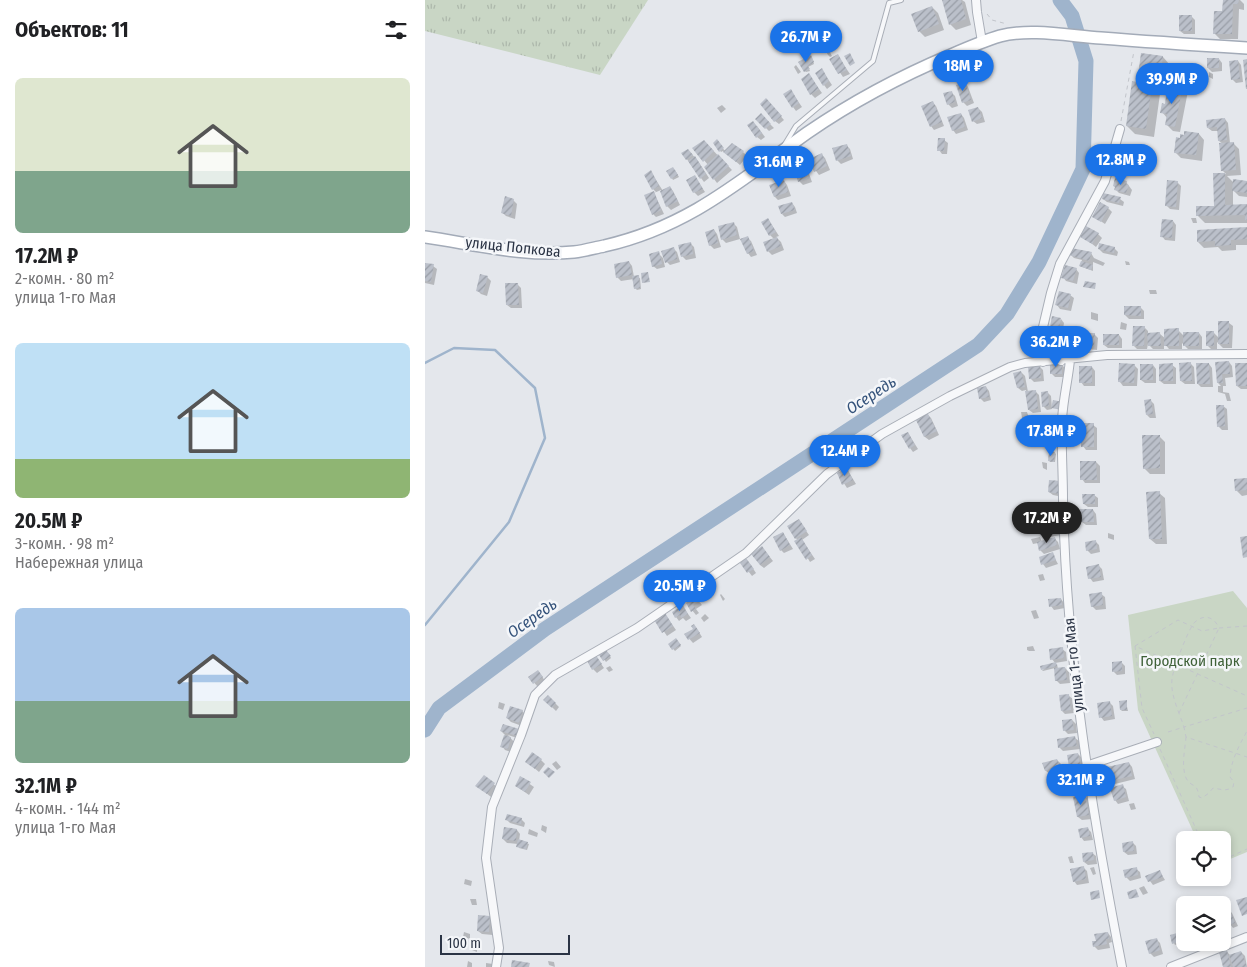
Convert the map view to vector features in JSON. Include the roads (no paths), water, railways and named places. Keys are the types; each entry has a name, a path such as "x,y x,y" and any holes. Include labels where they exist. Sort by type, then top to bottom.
{"main road":[{"name":"улица Попкова","path":"425,237 545,253 577,252 622,242 651,232 693,213 726,192 810,131 855,103 919,68 1002,35 1026,32 1131,44 1247,48"}],"street":[{"path":"976,0 982,42"},
{"path":"1043,362 1043,327 1060,264 1105,181 1120,129"},
{"path":"1061,361 1065,337"},
{"path":"497,967 499,948 486,858 492,807 535,696 555,675 637,628 746,553 827,474 882,434 950,396 1010,367 1025,363 1061,361 1107,355 1247,354"},
{"name":"улица 1-го Мая","path":"1070,360 1062,419 1063,532 1069,628 1086,766 1122,967"},
{"path":"1086,766 1157,742"},
{"path":"1171,967 1247,937"}],"lane":[{"path":"778,154 796,126 873,61 889,3 901,0"}],"waterway":[{"name":"Осередь","path":"425,730 439,708 545,629 978,345 1007,314 1039,262 1083,169 1086,61 1072,16 1060,0"},
{"path":"425,363 454,348 495,350 535,388 545,438 509,522 425,625"}],"park label":[{"name":"Городской парк","path":"1190,661"}]}
